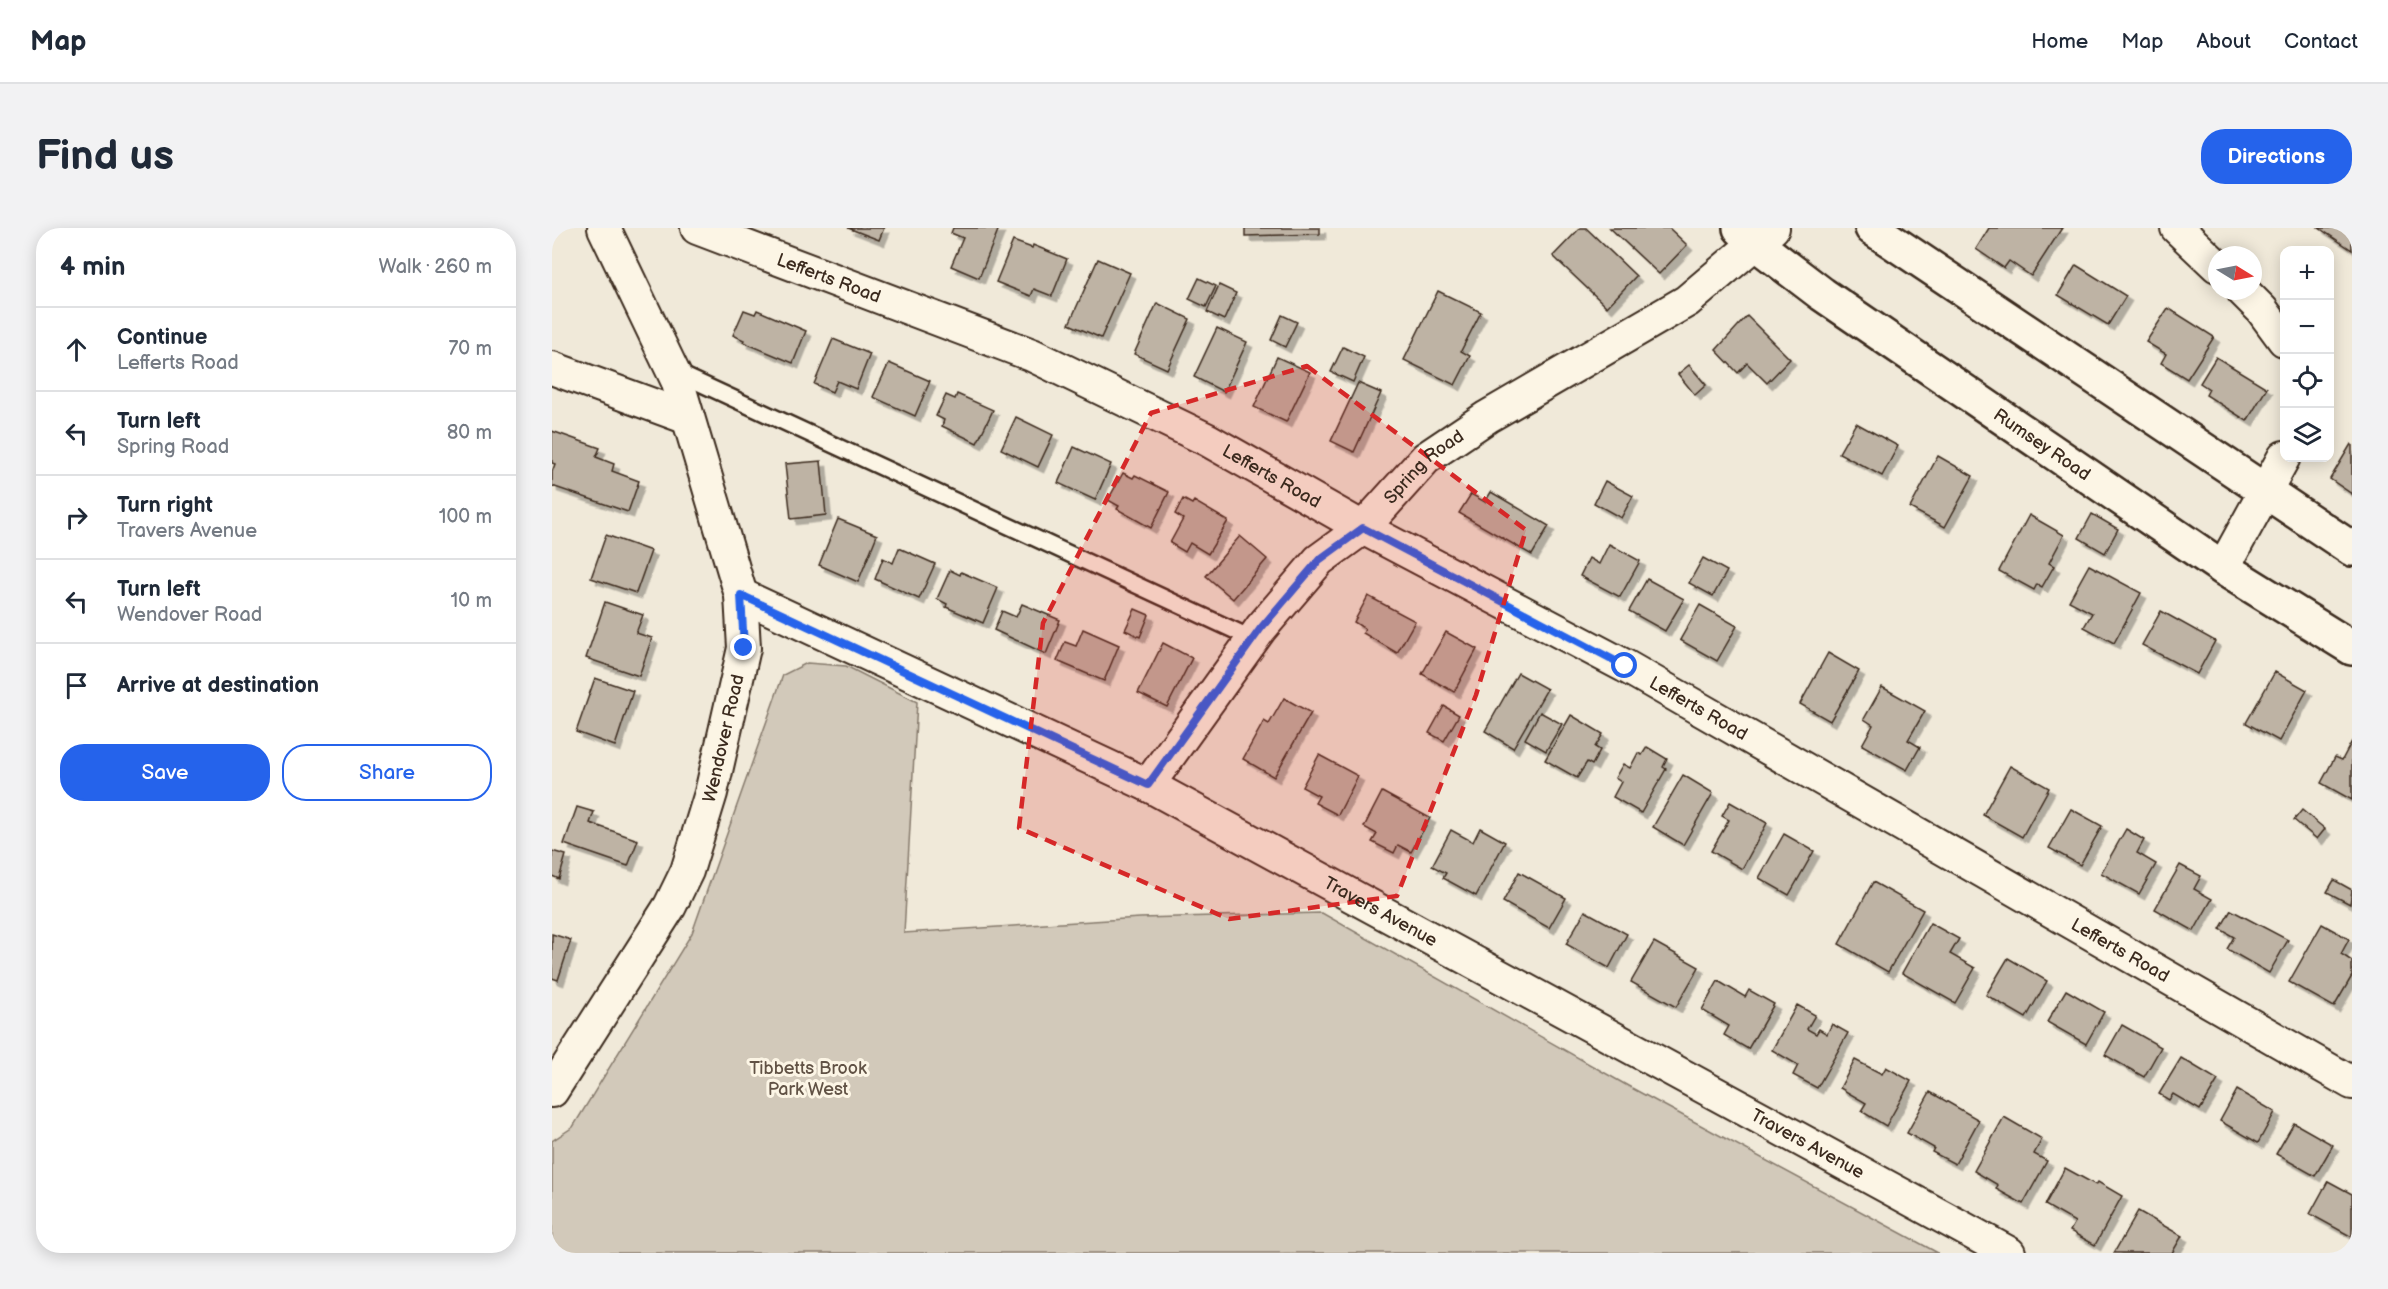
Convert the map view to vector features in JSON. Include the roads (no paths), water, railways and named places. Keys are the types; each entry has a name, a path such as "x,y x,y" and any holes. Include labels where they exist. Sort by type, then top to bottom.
{"street":[{"name":"Wendover Road","path":"552,1091 670,906 687,871 711,793 744,648 741,595 673,371 604,228"},
{"name":"Lefferts Road","path":"697,228 1032,355 1208,440 1363,528 1625,666 2352,1083"},
{"path":"1872,228 2352,549"},
{"path":"2177,228 2208,257"},
{"name":"Spring Road","path":"1148,785 1253,639 1319,560 1363,528 1426,458 1487,417 1687,301 1756,233"},
{"name":"Rumsey Road","path":"1756,233 1822,294 2223,568 2352,648"},
{"path":"2252,300 2280,334"},
{"path":"552,368 688,418"},
{"path":"2223,568 2281,462"},
{"name":"Travers Avenue","path":"741,595 1148,785 2009,1253"}],"lane":[{"path":"673,371 1253,639"}],"park label":[{"name":"Tibbetts Brook Park West","path":"808,1078"}]}
